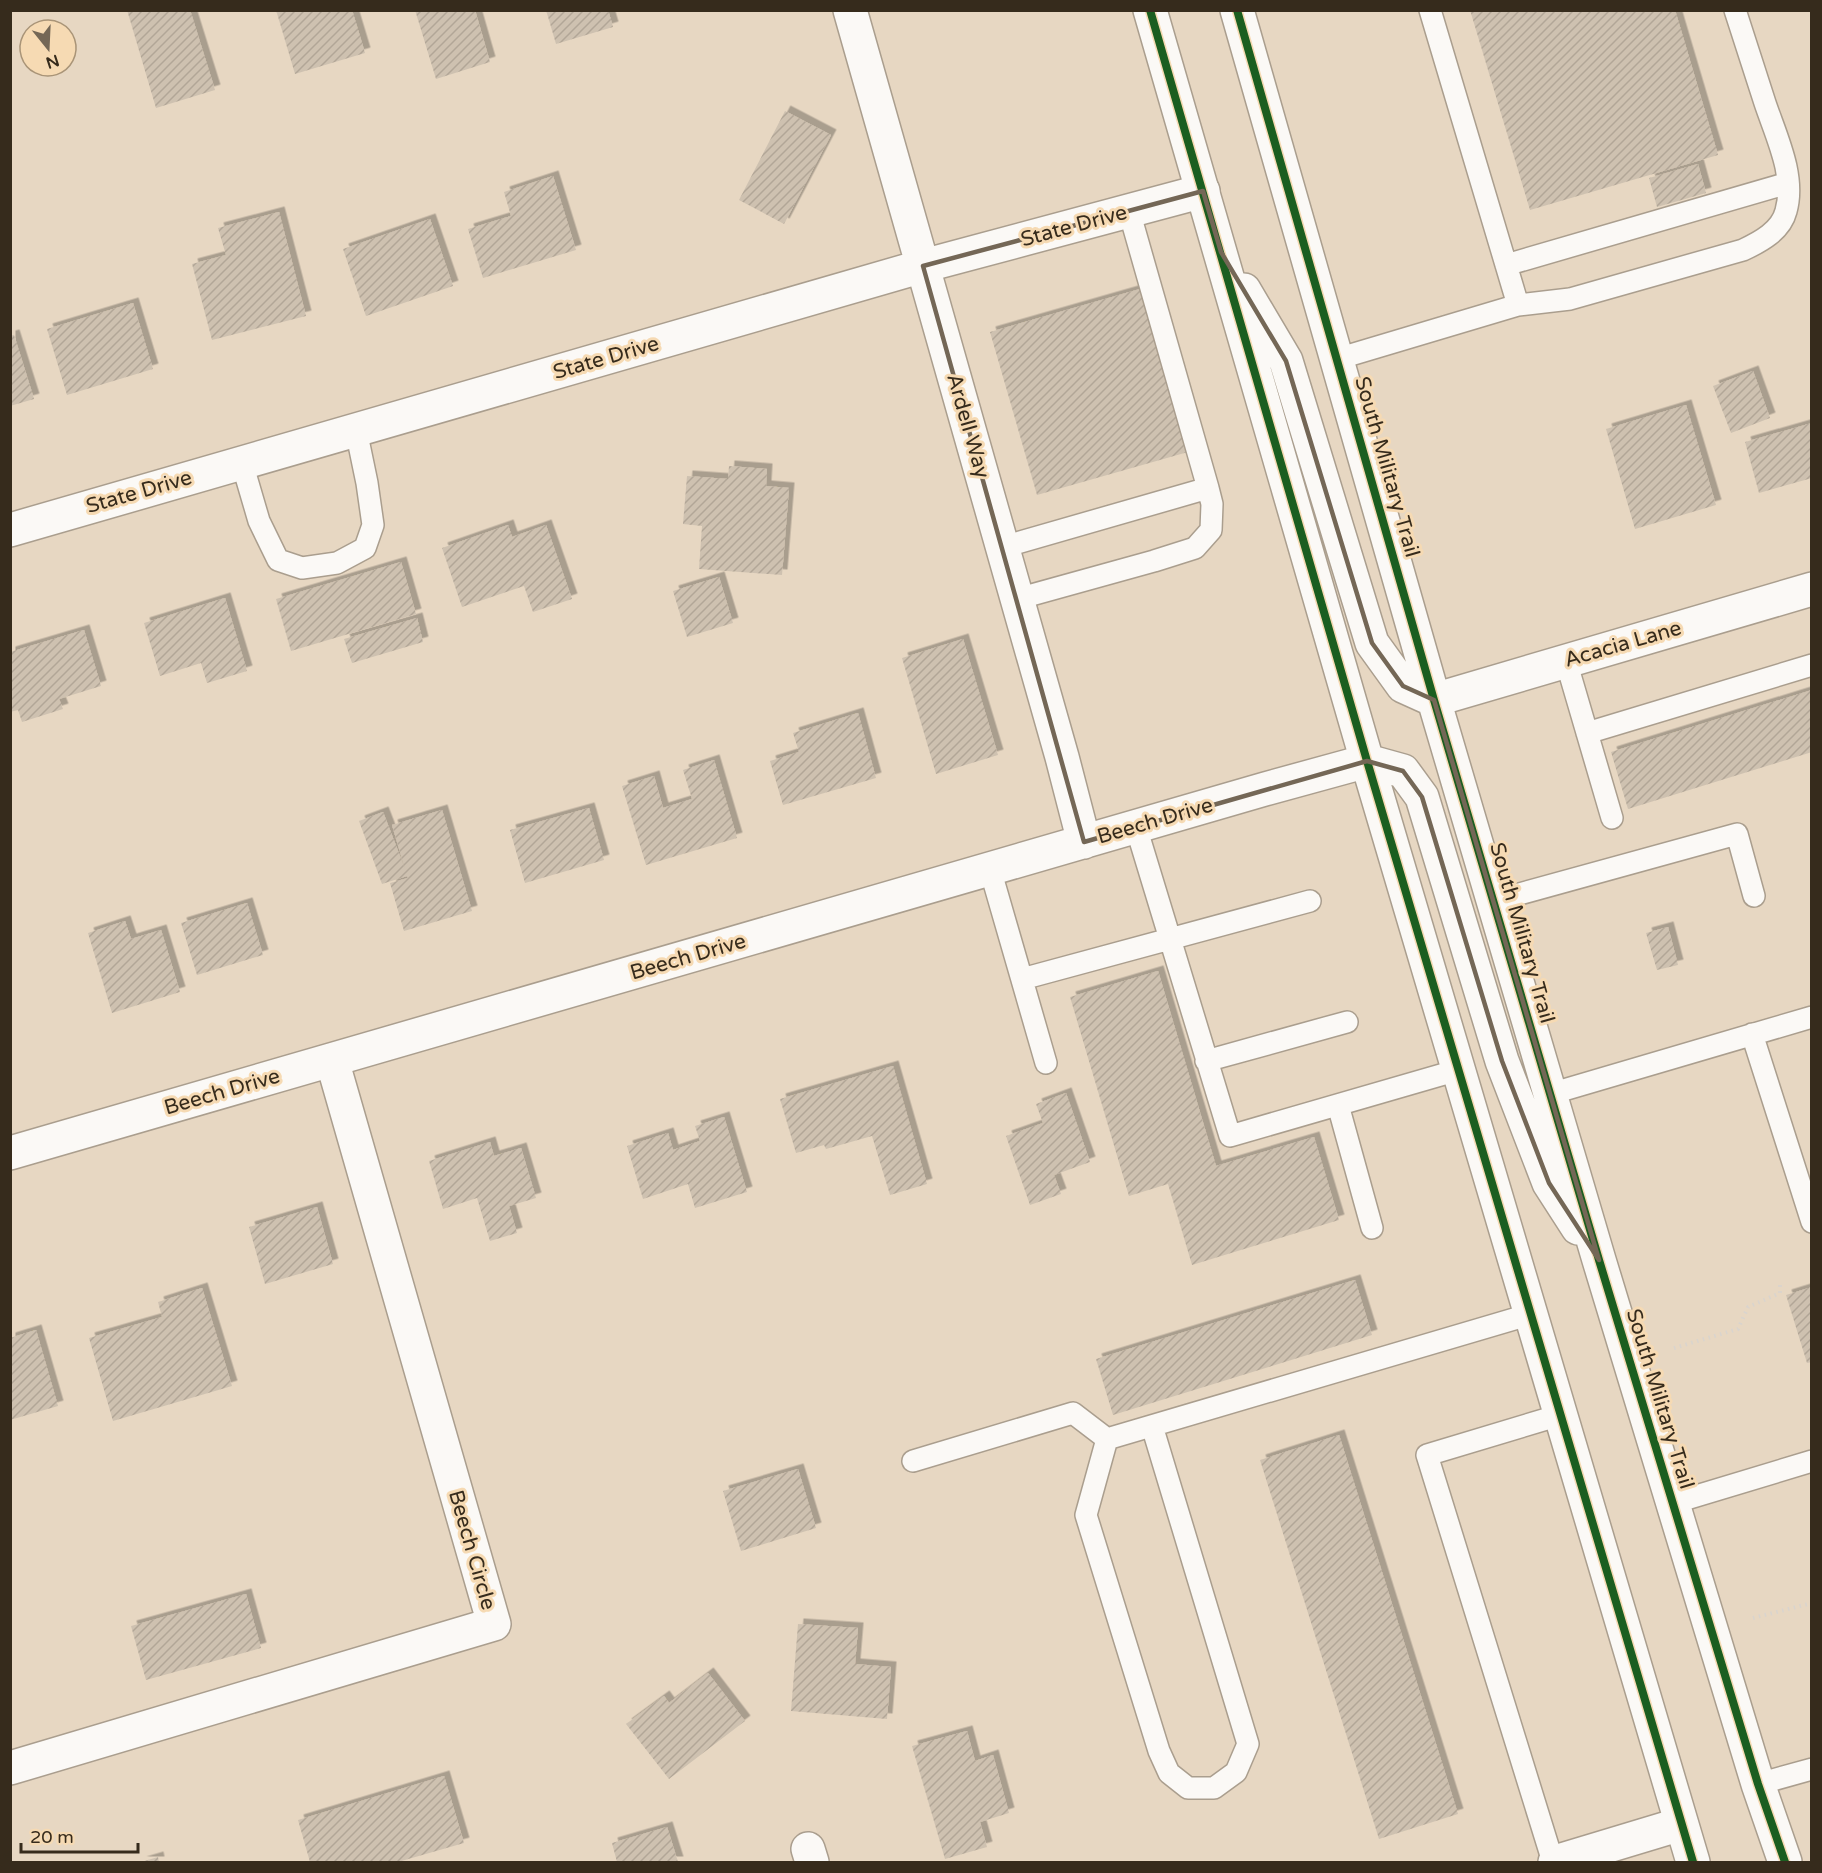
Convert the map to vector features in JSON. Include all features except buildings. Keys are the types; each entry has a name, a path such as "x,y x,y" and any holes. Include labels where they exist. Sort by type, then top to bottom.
{"street":[{"name":"Ardell Way","path":"850,10 1084,842"},
{"path":"1150,10 1367,761 1694,1863"},
{"name":"South Military Trail","path":"1237,10 1434,700 1599,1260 1758,1784 1785,1863"},
{"name":"State Drive","path":"10,530 923,266 1203,191"},
{"path":"1221,252 1286,361 1372,643 1403,686 1434,700"},
{"name":"Acacia Lane","path":"1434,700 1812,589"},
{"path":"1367,761 1403,771 1422,797 1502,1061 1549,1183 1599,1260"},
{"name":"Beech Drive","path":"10,1153 1367,761"},
{"name":"Beech Circle","path":"10,1768 494,1624 333,1060"},
{"path":"1554,1863 1681,1824"}],"lane":[{"path":"1430,10 1518,305"},
{"path":"1337,359 1518,305 1570,299 1743,250 1761,242 1776,229 1786,212 1788,183 1782,157 1735,10"},
{"path":"1506,265 1788,183"},
{"path":"1017,599 1195,548 1210,530 1212,504 1208,488 1129,211"},
{"path":"242,463 260,521 278,560 302,568 337,563 365,548 373,525 356,430"},
{"path":"1003,548 1208,488"},
{"path":"1566,661 1612,818"},
{"path":"1587,733 1812,665"},
{"path":"1136,827 1230,1136 1458,1070"},
{"path":"1494,901 1737,834 1754,896"},
{"path":"990,869 1046,1063"},
{"path":"1022,979 1310,901"},
{"path":"1550,1094 1812,1017"},
{"path":"1206,1061 1347,1022"},
{"path":"1752,1034 1812,1222"},
{"path":"1338,1105 1372,1228"},
{"path":"1107,1439 1531,1314"},
{"path":"914,1461 1073,1413 1107,1439"},
{"path":"1554,1863 1427,1455 1560,1415"},
{"path":"1107,1439 1086,1515 1093,1538 1159,1751 1169,1773 1188,1788 1214,1788 1236,1772 1248,1744 1152,1426"},
{"path":"1673,1503 1812,1461"},
{"path":"1758,1784 1812,1768"}],"path":[{"path":"1674,1348 1738,1329 1748,1306 1779,1293 1780,1282"},
{"path":"1753,1618 1812,1603"}],"highlighted area":[{"path":"1203,191 1221,252 1286,361 1372,643 1403,686 1434,700 1599,1260 1549,1183 1502,1061 1422,797 1403,771 1367,761 1084,842 923,266"}],"cycle path":[{"path":"1150,10 1367,761 1693,1862"},
{"path":"1237,10 1434,700 1599,1260 1758,1784 1785,1862"}]}
